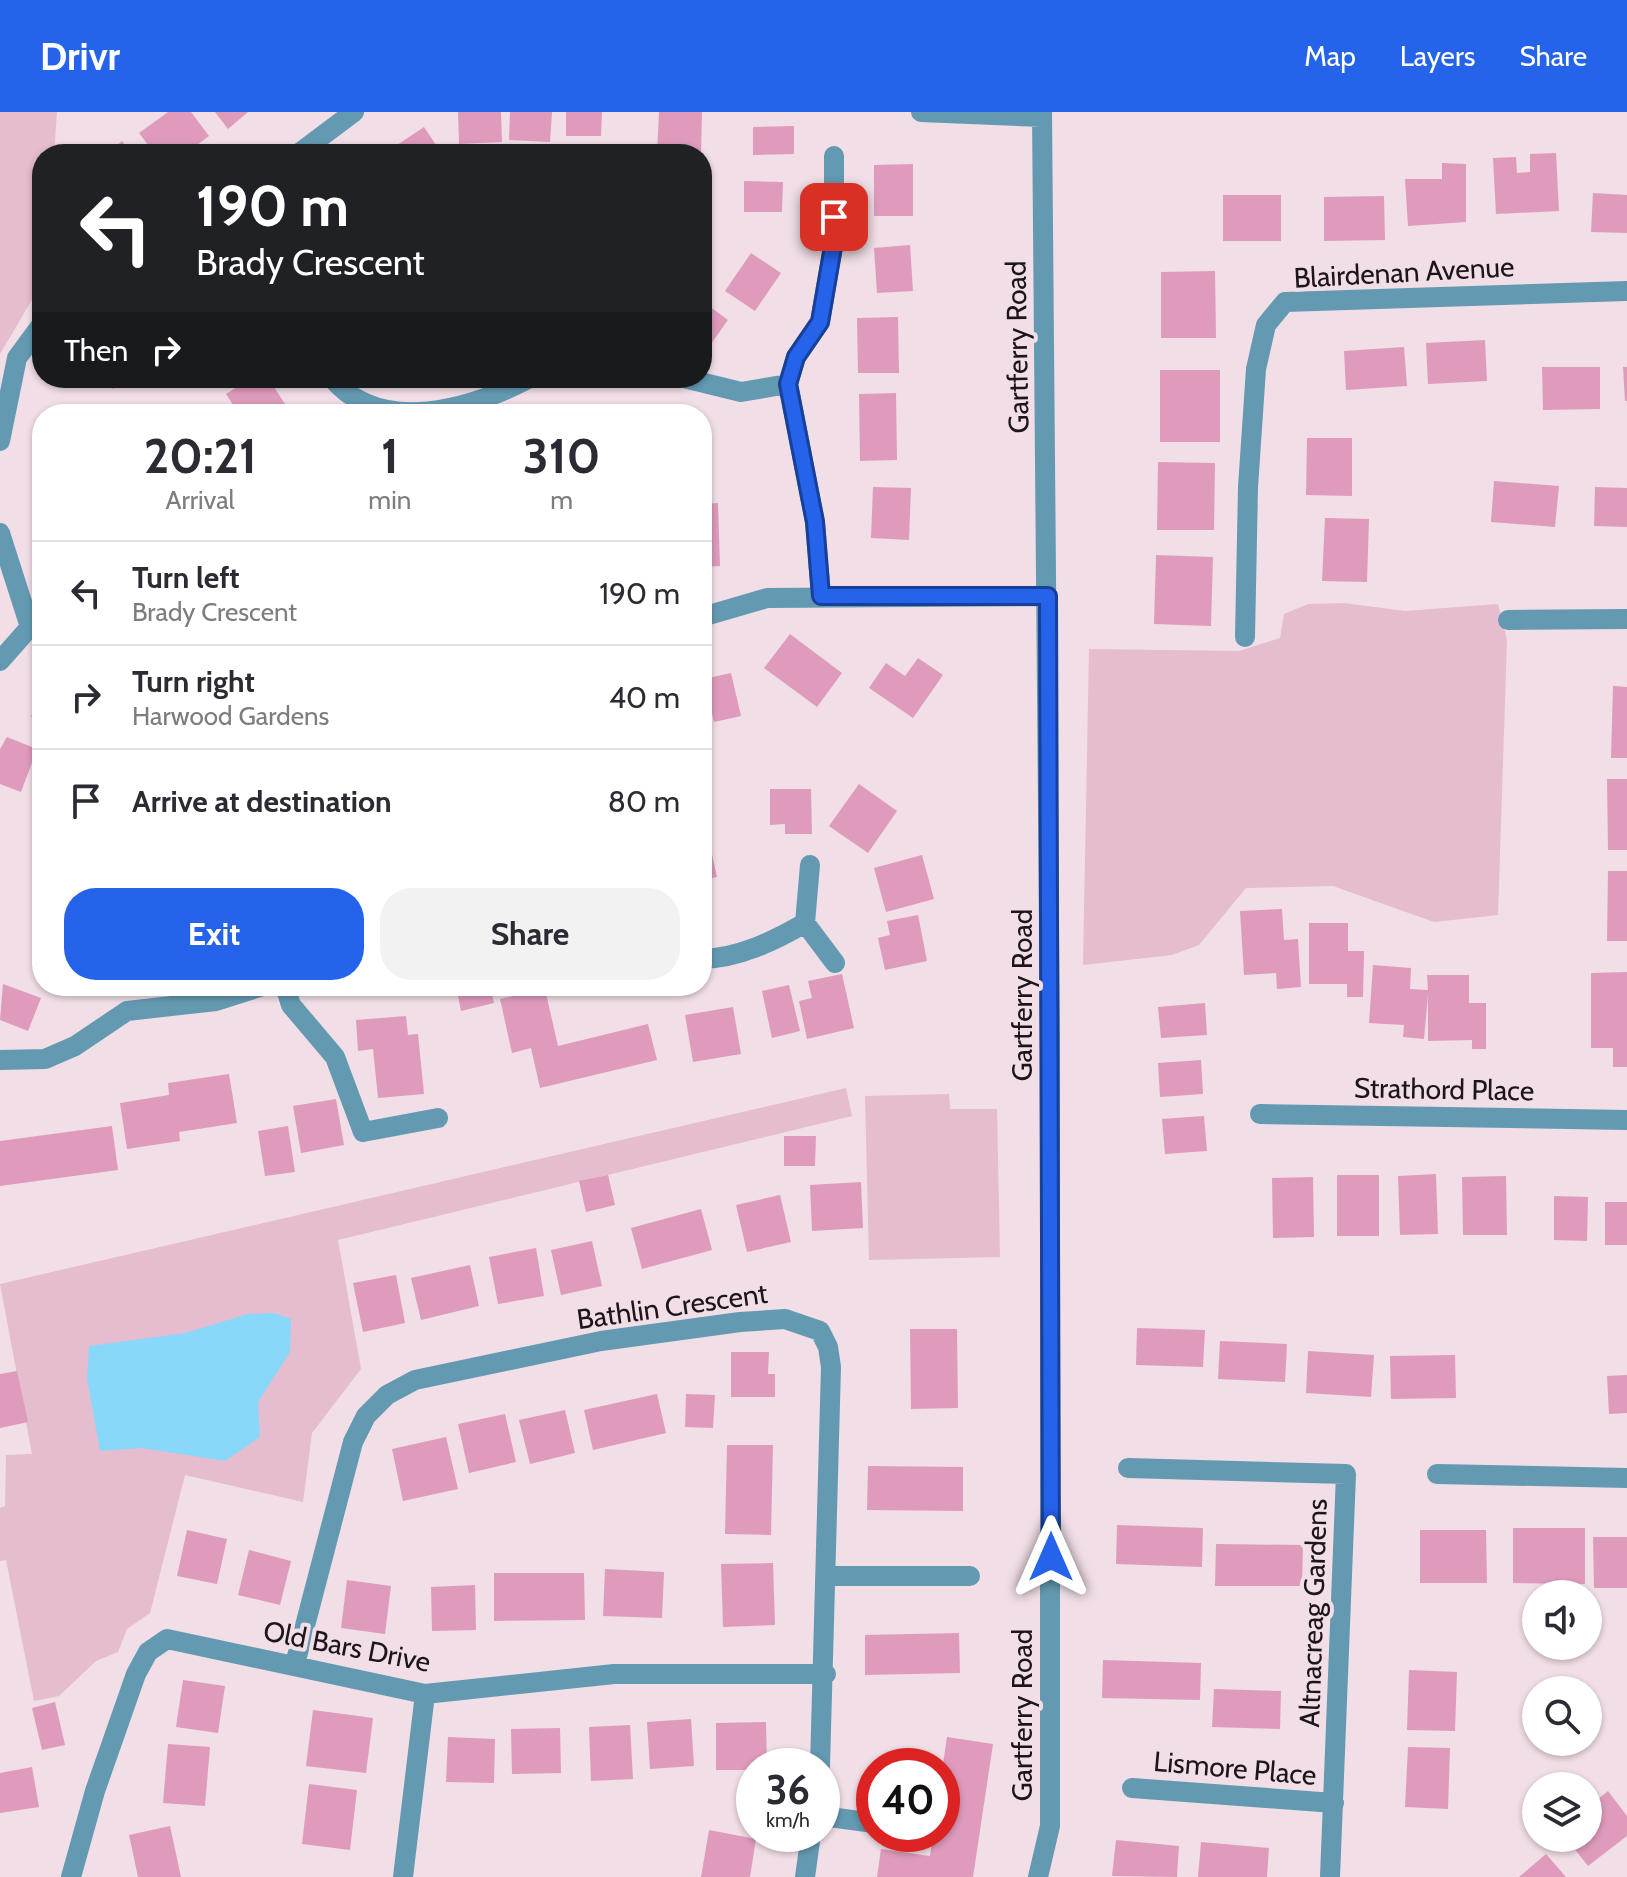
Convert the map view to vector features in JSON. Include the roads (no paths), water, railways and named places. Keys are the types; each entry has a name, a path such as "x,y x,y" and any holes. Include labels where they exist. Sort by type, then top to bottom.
{"street":[{"path":"921,112 1042,115"},
{"path":"310,144 346,114"},
{"name":"Gartferry Road","path":"1038,1877 1050,1826 1048,596 1042,115"},
{"path":"821,596 815,522 788,384 796,357 820,322 834,241 834,156"},
{"name":"Blairdenan Avenue","path":"1245,637 1248,487 1256,369 1266,325 1285,302 1627,291"},
{"path":"0,441 17,358 32,338"},
{"path":"712,385 741,392 788,384"},
{"path":"340,388 371,404"},
{"path":"468,404 506,388"},
{"path":"0,533 32,619"},
{"path":"712,614 767,598 1048,596"},
{"path":"1508,620 1627,619"},
{"path":"0,661 32,633"},
{"path":"810,865 805,923 835,963"},
{"path":"712,959 723,958 780,937 805,923"},
{"path":"0,1060 45,1059 75,1046 127,1011 216,1001 232,996"},
{"path":"288,996 291,1005 335,1057 363,1132 438,1118"},
{"name":"Strathord Place","path":"1260,1114 1627,1120"},
{"name":"Bathlin Crescent","path":"295,1664 353,1442 366,1416 387,1395 415,1380 601,1341 785,1319 820,1331 828,1347 831,1367 826,1674 821,1748"},
{"name":"Altnacreag Gardens","path":"1128,1468 1346,1474 1330,1877"},
{"path":"1437,1474 1627,1478"},
{"path":"828,1576 970,1576"},
{"name":"Old Bars Drive","path":"71,1877 95,1791 136,1674 148,1652 167,1639 425,1694 614,1674 826,1674"},
{"path":"403,1877 425,1694"},
{"name":"Lismore Place","path":"1132,1788 1334,1803"},
{"path":"805,1877 808,1852"}],"water":[{"path":"274,1313 291,1319 290,1352 258,1402 260,1437 225,1461 142,1448 100,1451 87,1379 89,1346 185,1333 248,1314"}]}
